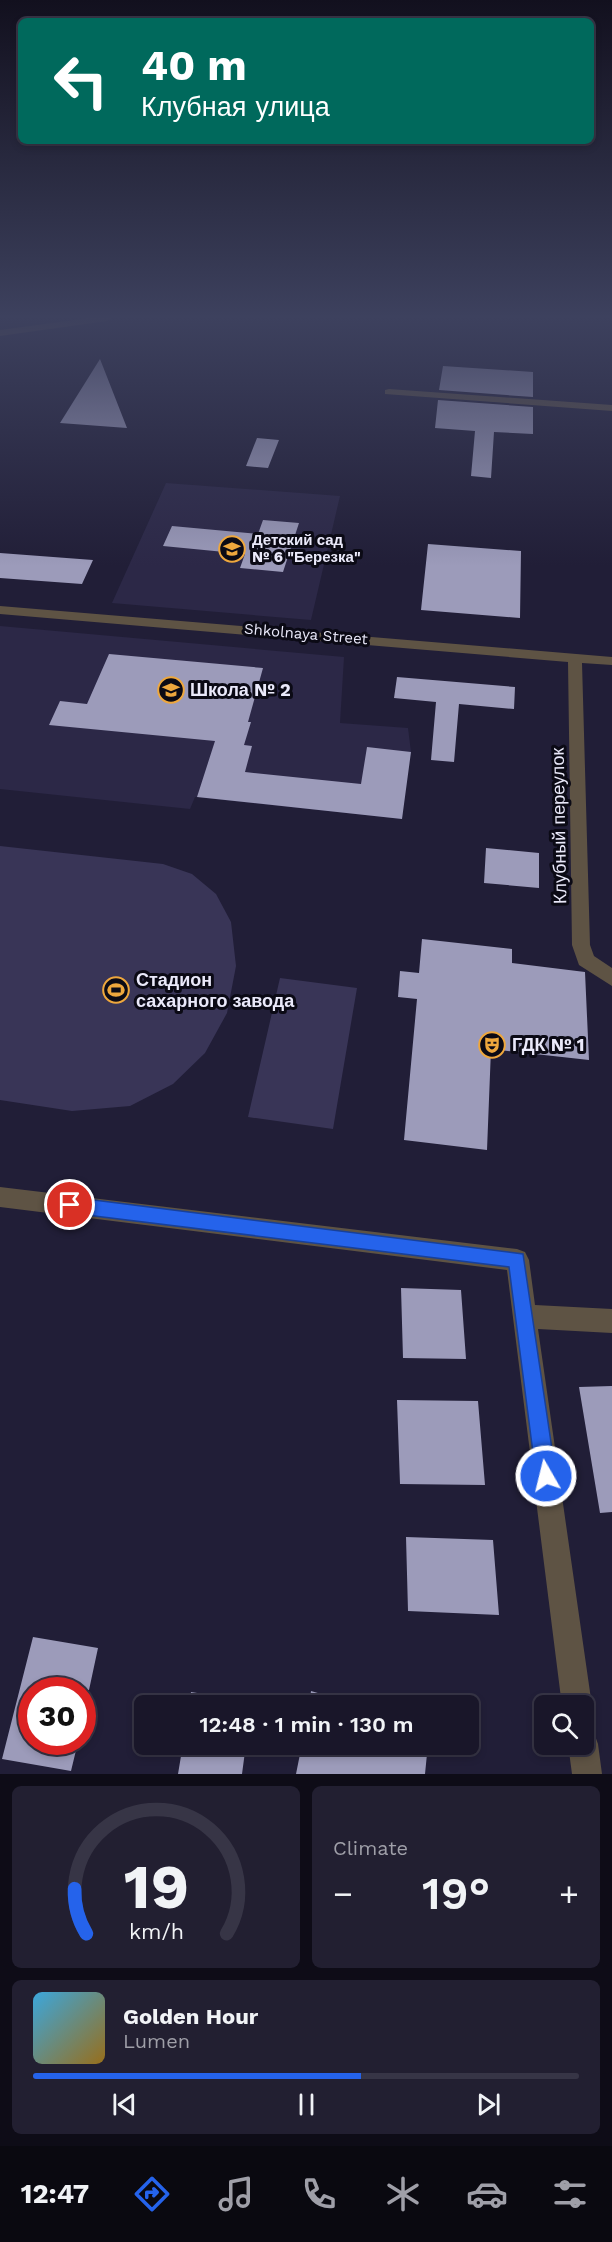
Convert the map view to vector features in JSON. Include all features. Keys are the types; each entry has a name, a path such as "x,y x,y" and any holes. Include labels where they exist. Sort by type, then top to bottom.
{"street":[{"path":"511,401 612,408"},
{"name":"Shkolnaya Street","path":"0,610 612,661"},
{"name":"Клубный переулок","path":"575,658 581,945 586,960 612,978"},
{"path":"0,1197 517,1260 576,1695"},
{"path":"524,1316 612,1320"},
{"path":"584,1755 587,1774"}],"shaded area":[{"name":"Детский сад № 6 \"Березка\"","path":"166,483 340,496 311,620 112,603"},
{"name":"Школа № 2","path":"0,626 344,657 340,723 408,728 411,752 408,754 402,819 195,797 190,809 0,789"},
{"name":"Стадион сахарного завода","path":"0,846 163,864 192,874 216,894 231,922 236,966 227,1013 205,1053 173,1084 130,1106 72,1111 0,1100"},
{"path":"280,978 357,988 333,1129 248,1117"}],"building":[{"path":"74,401 116,401 127,428 60,423"},
{"path":"438,401 533,407 533,434 494,432 491,478 471,476 475,431 435,428"},
{"path":"257,438 279,440 268,468 246,466"},
{"path":"263,520 299,523 283,572 240,568 245,554 163,546 172,526 258,534"},
{"path":"428,544 521,551 520,618 421,610"},
{"path":"0,553 93,560 82,584 0,578"},
{"path":"109,654 263,668 244,745 252,746 245,772 361,784 367,747 411,752 402,819 197,797 215,741 49,725 60,701 87,704"},
{"path":"397,677 515,687 514,709 459,704 454,762 431,760 436,702 394,698"},
{"path":"486,848 539,853 539,888 484,883"},
{"path":"422,939 512,949 512,963 585,972 589,1060 491,1049 487,1150 404,1140 417,999 398,997 400,971 419,973"},
{"path":"401,1288 461,1290 466,1359 403,1358"},
{"path":"612,1386 612,1512 600,1513 579,1387"},
{"path":"397,1400 478,1401 485,1485 400,1484"},
{"path":"406,1537 493,1540 499,1615 408,1611"},
{"path":"33,1637 98,1648 92,1677 23,1677"},
{"path":"311,1691 325,1695 310,1695"},
{"path":"191,1692 209,1695 191,1695"},
{"path":"18,1696 18,1755 75,1755 71,1771 2,1759"},
{"path":"181,1755 245,1755 242,1774 178,1774"},
{"path":"300,1755 427,1755 425,1774 296,1774"}],"place":[{"name":"Детский сад № 6 \"Березка\"","path":"232,549"},
{"name":"Школа № 2","path":"171,690"},
{"name":"Стадион сахарного завода","path":"116,990"},
{"name":"ГДК № 1","path":"492,1045"}],"route":[{"path":"70,1205 517,1260 546,1476"}]}
